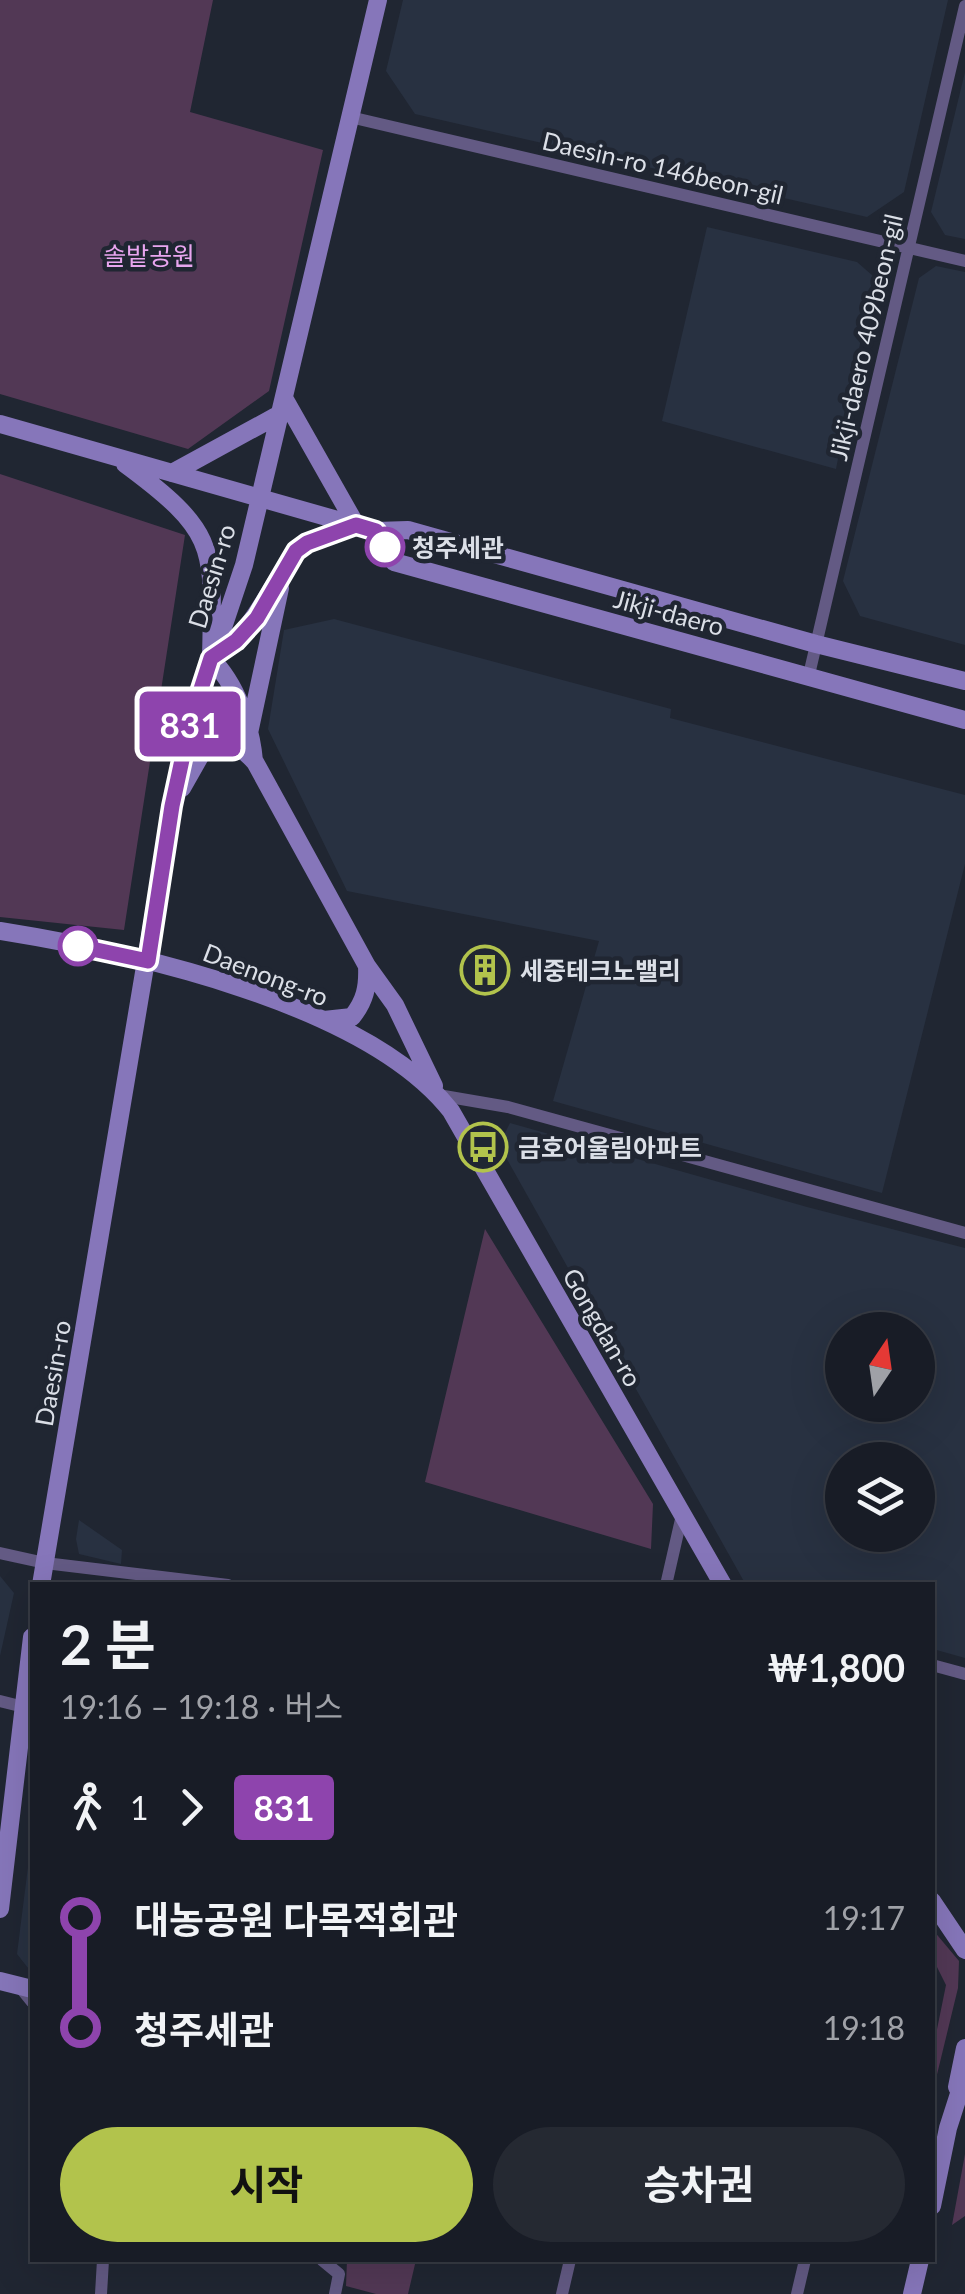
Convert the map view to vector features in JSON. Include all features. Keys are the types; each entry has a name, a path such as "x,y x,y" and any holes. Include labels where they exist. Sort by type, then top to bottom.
{"street":[{"name":"Daesin-ro","path":"42,1582 172,806 190,723 244,565 378,0"},
{"name":"Jikji-daero 409beon-gil","path":"808,679 965,6"},
{"name":"Daesin-ro 146beon-gil","path":"350,117 965,261"},
{"path":"172,473 282,406 356,525 307,543 284,568 257,618 236,641 211,658"},
{"name":"Jikji-daero","path":"0,424 376,531 408,530 816,644 965,681"},
{"path":"113,456 164,496 204,538 212,572 211,658 227,674 249,734 254,762"},
{"name":"Jikji-daero","path":"376,531 394,562 965,720"},
{"path":"249,734 284,568"},
{"path":"172,806 207,744 220,740 239,745 254,762 367,966 395,1005 438,1094 508,1106 965,1233"},
{"name":"Daenong-ro","path":"0,931 148,961 254,993 388,1056 438,1094"},
{"path":"318,1020 352,1018 368,986 367,966"},
{"name":"Gongdan-ro","path":"438,1094 722,1582"},
{"path":"667,1582 682,1515"},
{"path":"0,1553 45,1563 203,1582"},
{"path":"0,1910 30,1654"},
{"path":"935,1666 965,1674"},
{"path":"0,1702 24,1707"},
{"path":"935,1905 965,1950"},
{"path":"935,2189 965,2048"},
{"path":"946,2136 965,2075"},
{"path":"946,2136 965,2109"},
{"path":"102,2294 103,2262"},
{"path":"324,2262 339,2274 335,2294"},
{"path":"562,2294 570,2262"},
{"path":"798,2294 805,2262"},
{"path":"912,2294 920,2262"}],"shaded area":[{"path":"403,0 948,0 904,192 867,217 415,114 386,71"},
{"path":"965,72 965,239 945,235 931,212"},
{"path":"707,227 857,262 873,276 836,469 662,421"},
{"path":"936,266 965,272 965,645 860,616 843,581 919,278"},
{"path":"334,619 671,709 670,718 965,795 965,864 882,1193 553,1101 599,941 347,891 268,729 284,630"},
{"path":"510,1123 965,1248 965,1658 935,1650 935,1582 744,1582 499,1145"},
{"path":"79,1520 122,1550 121,1564 79,1554"},
{"path":"0,1576 14,1593 0,1656"},
{"path":"30,1851 30,1970 17,1954"}],"green space":[{"name":"솔밭공원","path":"0,0 213,0 190,112 323,150 269,391 188,449 0,394"},
{"path":"0,474 185,535 124,930 0,917"},
{"path":"485,1229 653,1504 651,1549 425,1482"},
{"path":"935,1932 959,1961 958,1988 935,2083 935,2039 946,1985 935,1963"},
{"path":"965,2154 965,2216 952,2225"},
{"path":"347,2262 416,2262 408,2294 376,2294 346,2286"}],"bus line":[{"name":"831","path":"78,946 148,961 172,806 190,723 211,658 248,629 284,568 307,543 356,525 376,531 385,547"}],"place":[{"name":"청주세관","path":"385,547"},
{"name":"세중테크노밸리","path":"485,970"},
{"name":"금호어울림아파트","path":"483,1147"}]}
